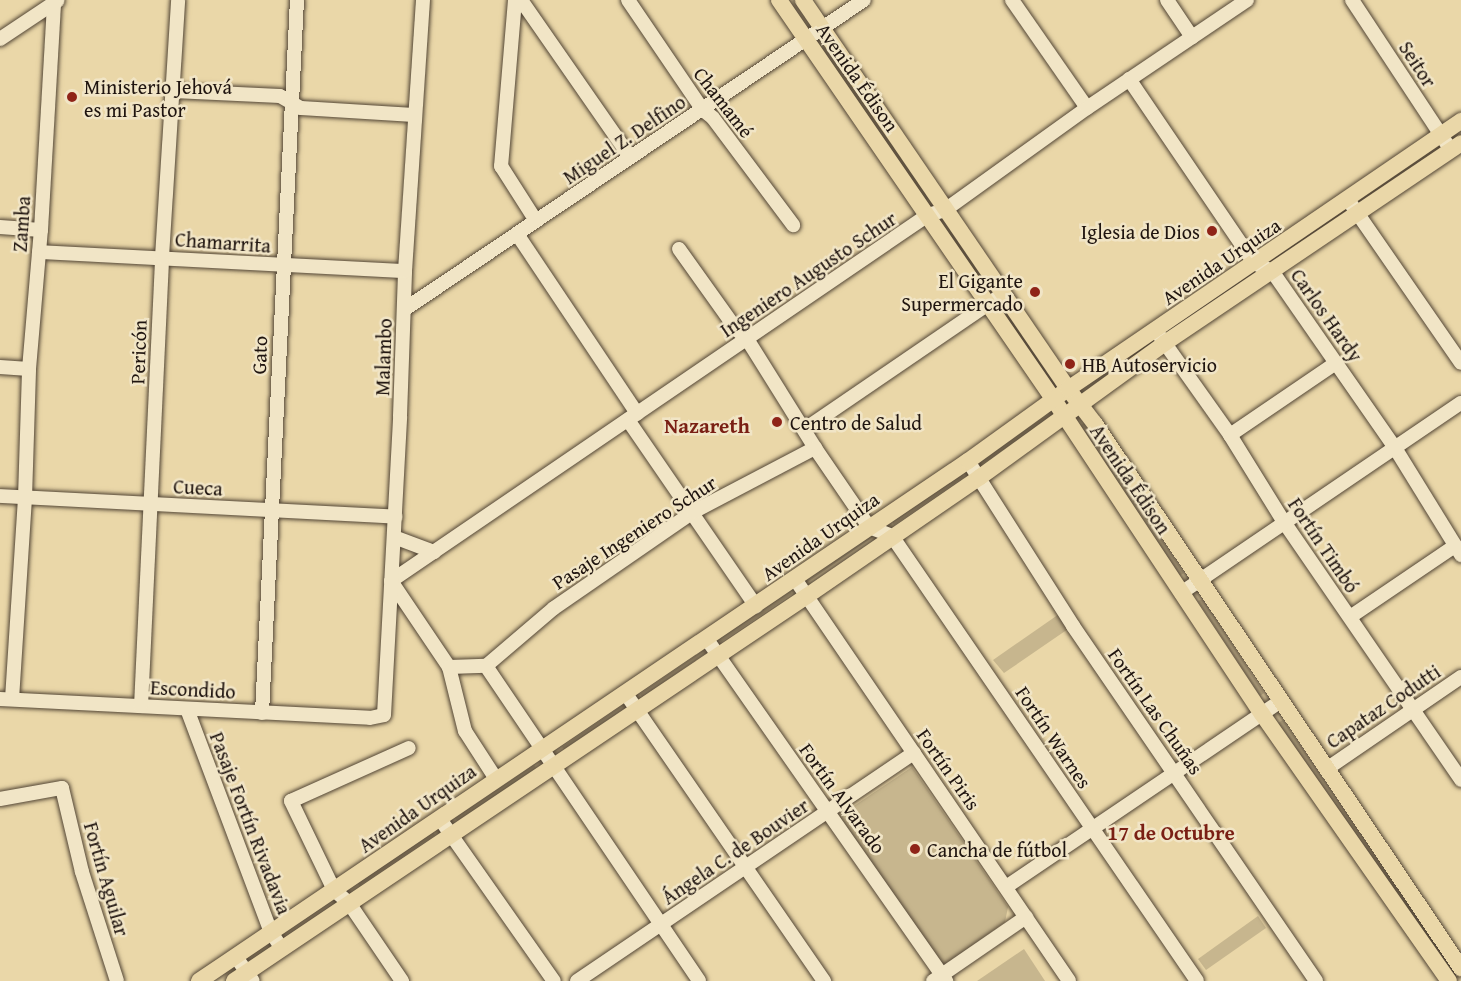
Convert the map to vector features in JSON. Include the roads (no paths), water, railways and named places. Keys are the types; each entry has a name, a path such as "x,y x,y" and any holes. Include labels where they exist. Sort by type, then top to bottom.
{"main road":[{"name":"Avenida Édison","path":"779,0 1054,400 1262,714 1449,981"},
{"name":"Avenida Édison","path":"803,0 1458,959"},
{"name":"Avenida Urquiza","path":"199,981 969,461 1068,389 1272,271 1441,135 1461,122"},
{"name":"Avenida Urquiza","path":"245,978 282,949 349,903 807,596 980,477 1081,404 1254,263 1456,147"}],"street":[{"name":"Pericón","path":"141,706 162,257 178,0"},
{"name":"Gato","path":"262,713 282,265 297,0"},
{"name":"Malambo","path":"384,715 405,271 423,0"},
{"path":"515,0 501,166 536,221"},
{"path":"520,0 630,158"},
{"name":"Chamamé","path":"628,0 702,109 713,118 793,225"},
{"name":"Miguel Z. Delfino","path":"405,309 864,0"},
{"path":"1012,0 1087,108"},
{"path":"1167,0 1192,37"},
{"name":"Ingeniero Augusto Schur","path":"391,581 928,215 945,210 1087,108 1247,0"},
{"name":"Seitor","path":"1352,0 1441,135 1456,147"},
{"path":"0,39 56,2"},
{"name":"Zamba","path":"6,699 25,498 29,369 56,2"},
{"path":"1129,79 1254,263"},
{"path":"174,92 280,96 300,108 414,115"},
{"path":"1353,207 1461,363"},
{"path":"0,227 41,230"},
{"path":"517,234 693,512 756,606"},
{"path":"679,249 736,329 747,339 815,448 869,528 892,536"},
{"name":"Chamarrita","path":"39,252 405,271"},
{"name":"Carlos Hardy","path":"1254,263 1272,271 1395,448 1458,550"},
{"path":"805,429 1003,294"},
{"name":"Fortín Timbó","path":"1161,337 1230,435 1284,522 1461,780"},
{"path":"1230,435 1336,363"},
{"path":"0,368 29,369"},
{"path":"1181,593 1461,403"},
{"name":"Pasaje Ingeniero Schur","path":"486,666 554,608 693,512 815,448"},
{"name":"Fortín Las Chuñas","path":"969,461 1065,612 1316,981"},
{"name":"Cueca","path":"0,496 394,518"},
{"name":"Fortín Warnes","path":"892,536 1197,981"},
{"path":"394,537 434,552"},
{"path":"1350,617 1458,550"},
{"name":"Fortín Piris","path":"795,579 1069,981"},
{"path":"391,581 449,667 465,731 496,779"},
{"name":"Fortín Alvarado","path":"706,638 716,657 829,811 940,979"},
{"path":"449,667 486,666 520,713 540,750 555,765 699,981"},
{"name":"Capataz Codutti","path":"1328,768 1461,677"},
{"path":"626,693 824,981"},
{"name":"Escondido","path":"6,699 370,718 384,715"},
{"path":"1006,887 1281,701"},
{"name":"Pasaje Fortín Rivadavia","path":"188,709 271,932 282,949"},
{"path":"402,981 349,903 334,890 291,801 409,748"},
{"name":"Ángela C. de Bouvier","path":"577,981 914,753"},
{"name":"Fortín Aguilar","path":"0,799 62,788 82,872 117,981"},
{"path":"440,819 554,981"},
{"path":"940,979 1026,917"},
{"path":"236,957 245,978"},
{"path":"1439,967 1458,959"}],"place":[{"name":"Ministerio Jehová es mi Pastor","path":"72,97"},
{"name":"Iglesia de Dios","path":"1212,231"},
{"name":"El Gigante Supermercado","path":"1035,292"},
{"name":"HB Autoservicio","path":"1070,364"},
{"name":"Centro de Salud","path":"777,422"},
{"name":"Cancha de fútbol","path":"915,849"}],"district":[{"name":"Nazareth","path":"707,426"},
{"name":"17 de Octubre","path":"1171,833"}]}
